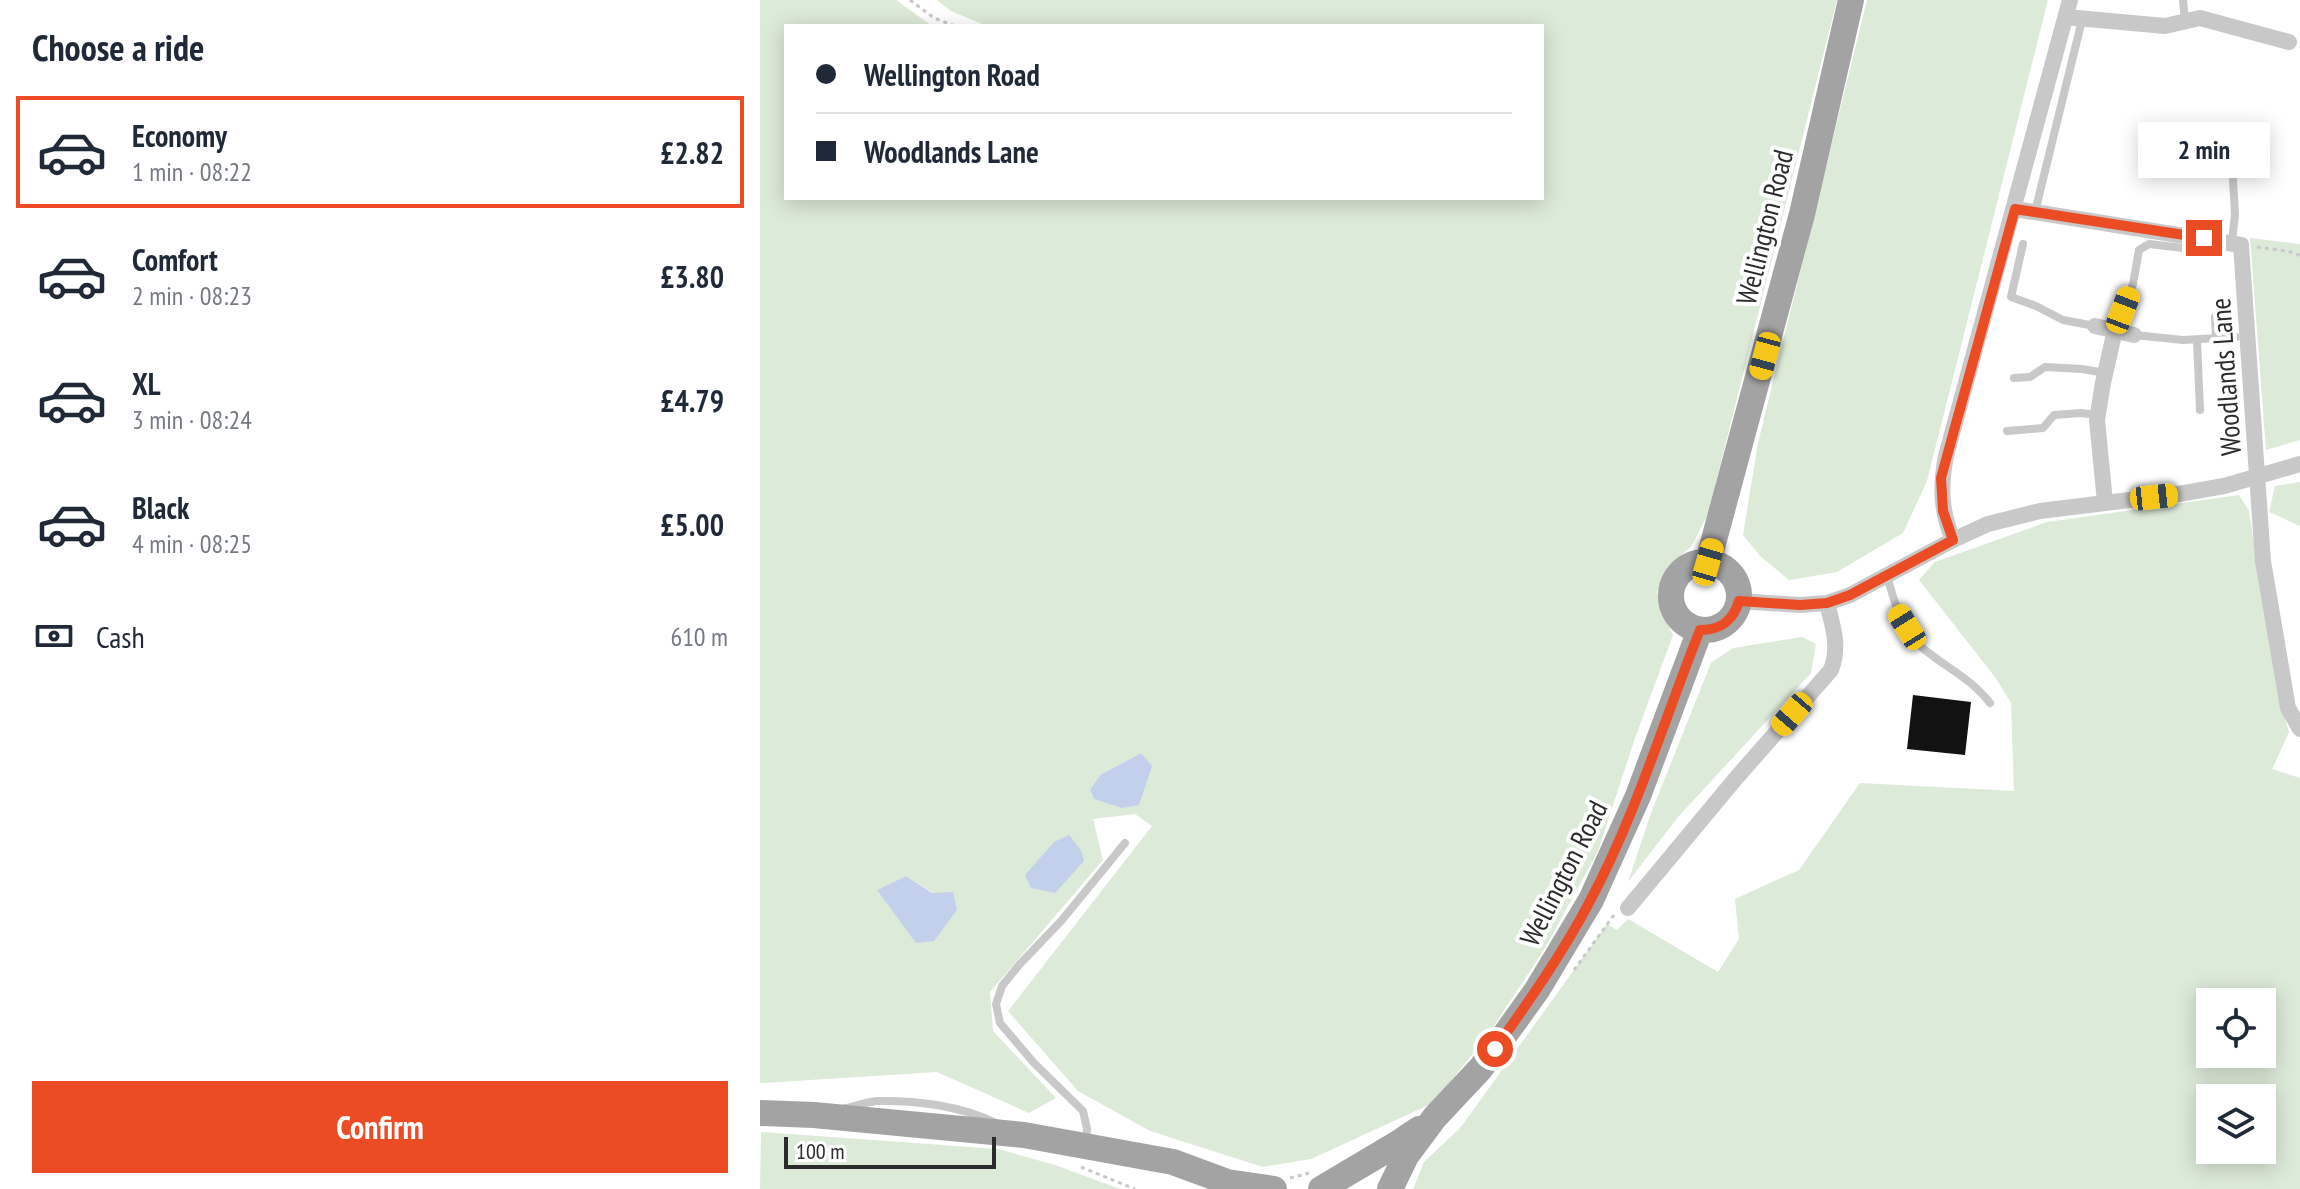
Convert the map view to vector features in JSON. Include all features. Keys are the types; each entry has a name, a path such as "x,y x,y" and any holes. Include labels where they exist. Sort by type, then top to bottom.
{"main road":[{"name":"Wellington Road","path":"1708,562 1802,214 1851,0"},
{"path":"1708,562 1719,564 1729,571 1739,590 1739,601 1736,611 1721,627 1700,630 1679,619 1673,609 1672,586 1686,567 1708,562"},
{"name":"Wellington Road","path":"1390,1189 1406,1156 1435,1117 1481,1068 1529,1001 1591,900 1638,796 1700,630"},
{"path":"760,1113 814,1115 1024,1135 1173,1162 1232,1186 1274,1189"},
{"name":"Wellington Road","path":"1323,1189 1435,1117"},
{"path":"1323,1189 1342,1189"}],"street":[{"path":"1953,540 1943,511 1941,478 2015,209 2074,18 2070,0"},
{"path":"2074,18 2165,26 2200,18 2268,44 2289,42"},
{"path":"2015,209 2236,244"},
{"name":"Woodlands Lane","path":"2236,244 2263,561 2288,708 2300,729"},
{"path":"2095,326 2123,332 2105,373 2098,415 2105,502"},
{"path":"1739,601 1800,605 1827,603 1850,595 1988,524 2040,511 2179,494 2258,477 2300,464"},
{"path":"1628,908 1831,670 1837,655 1836,636 1827,603"}],"lane":[{"path":"2183,0 2185,21"},
{"path":"2035,212 2074,18"},
{"path":"2236,244 2232,163 2244,149 2265,140"},
{"path":"2023,244 2011,297 2063,320 2095,326"},
{"path":"2192,249 2149,244 2139,250 2133,284 2123,310 2123,332 2197,340 2236,337"},
{"path":"2215,317 2216,338"},
{"path":"2197,340 2200,410"},
{"path":"2014,378 2030,377 2045,367 2105,373"},
{"path":"2007,431 2043,428 2054,415 2098,415"},
{"path":"1887,575 1897,612 1916,642 1979,688 1990,703"},
{"path":"1077,1145 1087,1129 1083,1111 1034,1063 1000,1023 996,1004 1002,986 1062,920 1125,843"}],"path":[{"path":"910,0 934,18 950,24"},
{"path":"2236,244 2300,255"},
{"path":"1077,1145 1075,1164 1135,1189"}],"green space":[{"path":"760,0 896,0 929,24 784,24 784,200 1544,200 1544,24 982,24 951,11 937,0 1837,0 1708,514 1691,547 1669,566 1657,592 1673,635 1598,851 1545,948 1488,1035 1433,1103 1311,1159 1263,1167 1150,1131 1078,1091 1008,1011 1152,826 1135,814 1093,819 1103,860 990,992 993,1031 1056,1098 1029,1113 937,1072 760,1083","holes":["1141,753 1103,801 1094,799 1090,790 1100,775","906,876 933,893 878,890"]},
{"path":"1867,0 2048,0 1927,481 1903,533 1837,572 1789,580 1760,556 1743,535 1758,443"},
{"path":"2250,238 2300,244 2300,440 2266,450"},
{"path":"2300,482 2300,526 2269,512 2275,486"},
{"path":"2239,495 2249,511 2277,691 2289,732 2272,769 2300,778 2300,1189 1413,1189 1424,1162 1461,1127 1607,924 1617,930 1628,919 1718,972 1739,939 1735,899 1799,870 1860,783 2014,791 2011,703 1995,677 1919,580 1935,562 2047,522"},
{"path":"1802,637 1816,644 1811,673 1678,817 1628,882 1651,813 1711,663 1733,648"},
{"path":"761,1132 998,1149 1055,1165 1120,1189 760,1189"}],"water":[{"path":"1141,753 1152,766 1139,805 1122,808 1094,799 1090,790 1100,775"},
{"path":"1069,835 1081,850 1084,861 1055,893 1031,888 1025,875 1054,842"},
{"path":"906,876 932,893 953,892 957,910 934,941 916,943 877,890"}],"building":[{"path":"1913,695 1971,702 1965,755 1907,749"}],"route":[{"path":"1495,1049 1537,990 1591,900 1638,796 1700,630 1721,627 1730,620 1739,601 1800,605 1827,603 1850,595 1953,540 1943,511 1941,478 2015,209 2204,238"}]}
